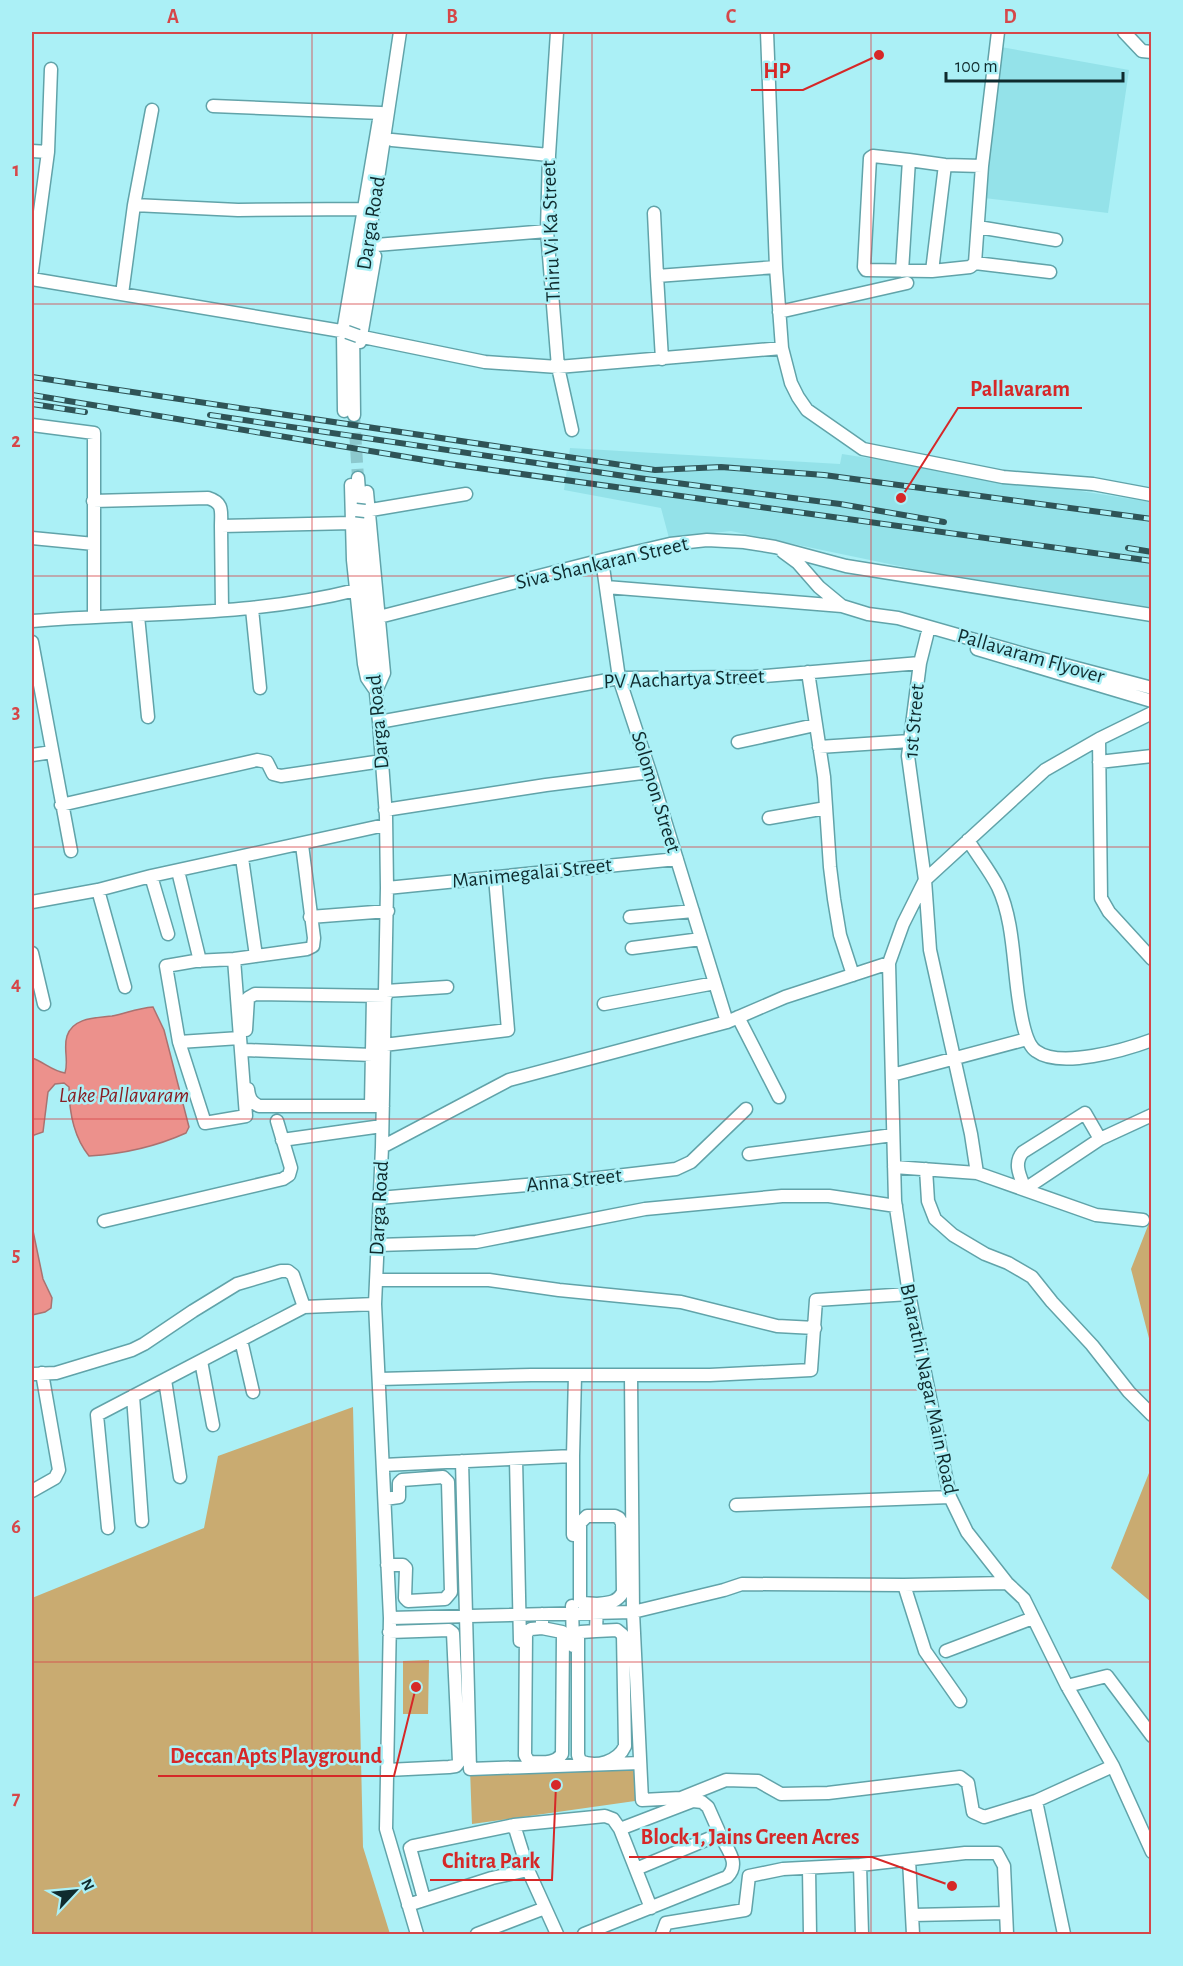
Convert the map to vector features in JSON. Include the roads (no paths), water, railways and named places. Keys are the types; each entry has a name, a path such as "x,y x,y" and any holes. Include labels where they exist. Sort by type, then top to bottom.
{"street":[{"name":"Darga Road","path":"352,334 349,413 353,326 368,245 400,32"},
{"name":"Thiru Vi Ka Street","path":"557,32 549,155 547,231 558,367 572,430"},
{"path":"767,32 776,267 782,348 791,383 807,410 863,449 1003,477 1093,484 1152,495"},
{"path":"975,263 982,166 998,32"},
{"path":"1124,32 1142,51 1152,52"},
{"path":"32,271 48,152 51,69"},
{"path":"360,396 359,350 352,334 364,209 381,113 390,101"},
{"path":"352,334 376,245 396,120 390,101"},
{"path":"213,106 381,113"},
{"path":"122,294 134,205 152,110"},
{"path":"392,140 549,155"},
{"path":"32,151 48,152"},
{"path":"904,277 866,270 864,267 870,162 873,156 945,165 982,166"},
{"path":"904,277 909,160"},
{"path":"932,271 945,165"},
{"path":"134,205 238,210 364,209"},
{"path":"654,213 662,359"},
{"path":"978,226 1056,240"},
{"path":"376,245 547,231"},
{"path":"779,312 904,277 970,267 975,263 1050,273"},
{"path":"657,276 776,267"},
{"path":"32,279 352,334 485,362 558,367 782,348"},
{"path":"32,425 94,433 94,616"},
{"name":"Darga Road","path":"359,513 354,478 379,722 385,810 388,911 382,994 384,1045 377,1106 382,1126 382,1148 375,1304 390,1618 386,1829 417,1935"},
{"path":"368,492 359,513 356,590 364,664 367,678 376,691"},
{"path":"221,526 359,513 466,494"},
{"path":"93,501 208,498 216,501 221,507 222,610"},
{"path":"359,513 379,617 384,673 376,691"},
{"path":"32,538 94,544"},
{"name":"Siva Shankaran Street","path":"379,617 670,544 707,540 776,547 798,564 819,587 842,606 868,614 911,621"},
{"path":"776,547 846,566 1152,615"},
{"name":"Solomon Street","path":"602,560 619,678 715,983 732,1019 779,1097"},
{"path":"606,586 842,606"},
{"path":"32,621 252,609 302,602 356,590"},
{"path":"252,609 260,688"},
{"path":"138,616 148,717"},
{"path":"911,621 916,630 927,635 1152,700"},
{"name":"Pallavaram Flyover","path":"911,621 1149,688"},
{"name":"1st Street","path":"927,635 920,663 908,756 925,880 930,950 971,1134 977,1173"},
{"path":"32,642 71,851"},
{"name":"PV Aachartya Street","path":"379,722 619,678 754,677 920,663"},
{"path":"808,672 824,777 834,899 840,935 853,975"},
{"path":"925,880 1045,770 1099,739 1152,713"},
{"path":"738,742 815,725"},
{"path":"1099,739 1101,898 1109,912 1152,960"},
{"path":"819,747 910,741"},
{"path":"32,755 52,752"},
{"path":"1099,762 1152,756"},
{"path":"61,805 257,760 267,762 273,774 281,776 382,761"},
{"path":"385,810 546,784 650,772"},
{"path":"769,818 826,808"},
{"path":"32,902 98,890 151,876 302,845 385,825"},
{"path":"968,840 997,886 1006,914 1027,1039 1037,1052 1061,1058 1104,1055 1152,1040"},
{"path":"234,959 246,1116 205,1123 179,1042 166,966 234,959 307,949 313,946 314,938 302,845"},
{"path":"242,858 256,956"},
{"name":"Manimegalai Street","path":"387,888 677,859"},
{"path":"178,871 200,961"},
{"path":"151,876 168,934"},
{"path":"384,1045 508,1030 495,877"},
{"name":"Bharathi Nagar Main Road","path":"925,880 903,924 889,963 894,1167 896,1206 909,1294 950,1497 967,1532 1007,1583 1024,1599 1067,1686 1113,1766 1152,1852"},
{"path":"98,890 125,987"},
{"path":"310,916 388,911"},
{"path":"630,916 693,911"},
{"path":"632,948 701,939"},
{"path":"32,953 44,1004"},
{"path":"382,1148 509,1080 732,1019 785,997 889,963"},
{"path":"604,1004 715,983"},
{"path":"382,994 372,1055 377,1106 259,1106 252,1102 248,1095 246,1050 248,998 255,994 382,994 447,987"},
{"path":"179,1042 240,1038"},
{"path":"892,1074 1027,1039"},
{"path":"246,1050 372,1055"},
{"name":"Anna Street","path":"379,1198 572,1181 676,1169 691,1162 746,1109"},
{"path":"1025,1189 1017,1168 1019,1156 1023,1152 1084,1113 1100,1139"},
{"path":"1025,1189 1100,1139 1152,1115"},
{"path":"104,1221 283,1179 289,1175 291,1168 278,1121"},
{"path":"282,1140 382,1126"},
{"path":"749,1154 893,1135"},
{"path":"894,1167 977,1173 1096,1215 1143,1220"},
{"path":"926,1169 928,1201 935,1219 977,1249 1032,1277 1092,1345 1129,1392 1152,1415"},
{"path":"377,1245 476,1242 645,1209 782,1196 829,1196 896,1206"},
{"path":"32,1488 56,1478 59,1470 37,1373 56,1373 132,1350 237,1284 281,1271 288,1271 293,1275 304,1307"},
{"path":"376,1280 489,1280 559,1290 681,1302 777,1326 815,1328"},
{"path":"379,1379 710,1375 811,1370 816,1300 909,1294"},
{"path":"108,1528 97,1415 304,1307 375,1304"},
{"path":"241,1340 254,1392"},
{"path":"201,1361 213,1425"},
{"path":"574,1767 572,1613 575,1375"},
{"path":"631,1375 633,1612 642,1800 681,1798 726,1780 758,1781 781,1794 828,1793 960,1777 968,1783 973,1812 984,1817 1036,1801 1113,1766"},
{"path":"165,1380 180,1477"},
{"path":"133,1396 142,1521"},
{"path":"383,1465 573,1456"},
{"path":"516,1460 522,1768"},
{"path":"462,1461 470,1769 640,1763"},
{"path":"385,1499 399,1497 399,1483 402,1479 443,1477 448,1482 451,1592 445,1599 408,1601 405,1598 406,1568 403,1565 387,1565"},
{"path":"736,1505 950,1497"},
{"path":"390,1618 572,1613 597,1608 611,1603 623,1592 622,1523 615,1516 587,1516 580,1522 580,1600 597,1608 633,1612 742,1584 1007,1583"},
{"path":"904,1585 925,1651 960,1701"},
{"path":"596,1631 597,1608"},
{"path":"542,1614 542,1628"},
{"path":"946,1651 1033,1617"},
{"path":"542,1628 562,1632 564,1635 562,1754 558,1760 553,1762 529,1762 525,1755 526,1632 542,1628"},
{"path":"387,1770 449,1767 456,1766 459,1762 453,1632 449,1630 390,1632"},
{"path":"617,1630 623,1635 625,1746 622,1752 609,1762 584,1763 580,1761 578,1755 578,1635 581,1632 596,1631 617,1630"},
{"path":"1067,1686 1107,1676 1152,1736"},
{"path":"584,1935 727,1877 733,1871 734,1864 708,1807 702,1802 693,1801 620,1829"},
{"path":"1036,1801 1064,1935"},
{"path":"423,1899 410,1848 413,1846 514,1825 605,1816 613,1819 620,1829 651,1908"},
{"path":"514,1825 528,1870 557,1935"},
{"path":"636,1869 720,1834"},
{"path":"662,1935 666,1923 745,1910 749,1876 783,1869 860,1865 965,1853 997,1853 1004,1866 1007,1935"},
{"path":"909,1860 913,1935"},
{"path":"860,1865 862,1935"},
{"path":"809,1868 810,1935"},
{"path":"408,1905 492,1878 528,1870"},
{"path":"477,1935 545,1908"},
{"path":"912,1915 1006,1913"}],"water":[{"name":"Lake Pallavaram","path":"153,1007 164,1030 189,1127 186,1133 139,1149 89,1156 76,1132 71,1115 69,1087 64,1083 55,1084 48,1092 43,1132 34,1135 32,1139 32,1058 65,1073 66,1041 74,1025 93,1018"},
{"path":"32,1226 43,1279 52,1298 51,1308 32,1315"}],"tunnel":[{"path":"354,415 358,478"}],"railway":[{"path":"32,377 655,470 721,467 824,475 1152,519"},
{"path":"32,395 449,464 1152,561"},
{"path":"32,404 85,412"},
{"path":"210,415 638,478 840,504 944,522"},
{"path":"1128,548 1152,552"}],"place":[{"name":"HP","path":"879,55"},
{"name":"Pallavaram","path":"901,498"},
{"name":"Deccan Apts Playground","path":"416,1687"},
{"name":"Chitra Park","path":"556,1785"},
{"name":"Block 1, Jains Green Acres","path":"952,1886"}]}
